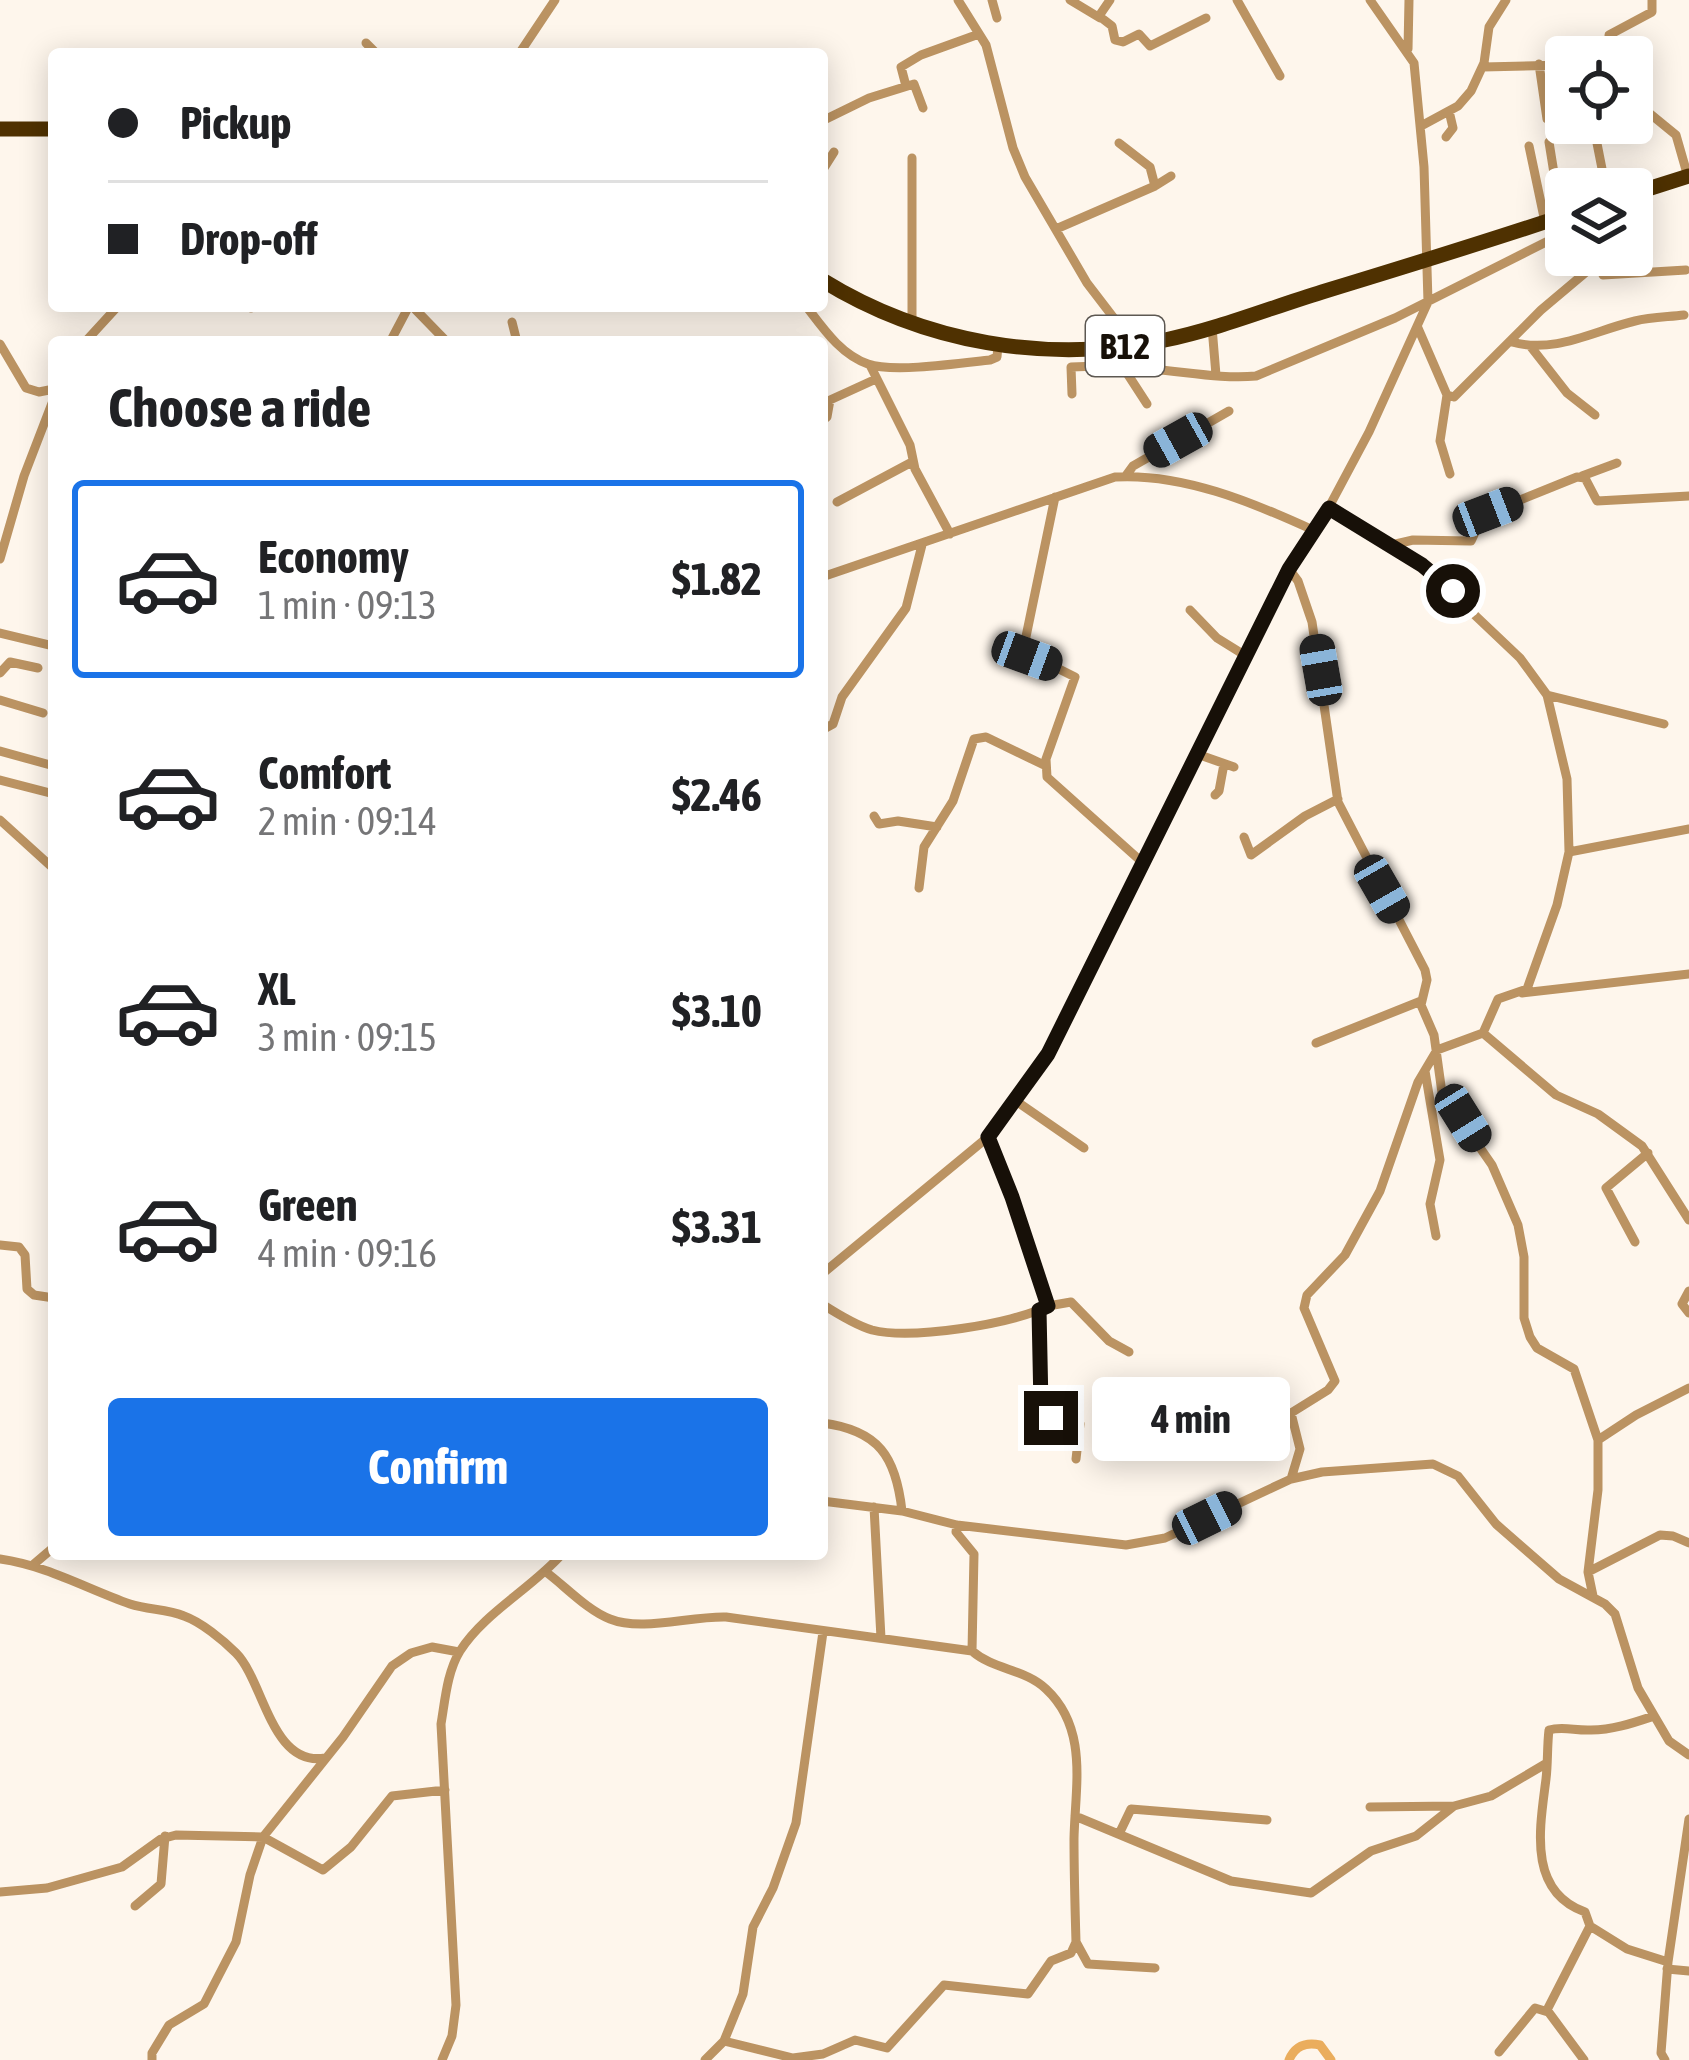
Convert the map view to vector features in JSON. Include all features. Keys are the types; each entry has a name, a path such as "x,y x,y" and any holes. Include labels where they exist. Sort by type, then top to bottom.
{"highway":[{"path":"0,128 48,129"},
{"path":"1653,188 1688,177"},
{"name":"B12","path":"828,283 912,324 998,345 1119,346 1212,326 1545,225"}],"street":[{"path":"522,48 555,0"},
{"path":"958,0 991,61 1025,177 1087,283 1123,330 1119,346 1147,404"},
{"path":"992,0 997,18"},
{"path":"1070,0 1112,26 1115,40 1123,42 1139,34 1150,46 1206,18"},
{"path":"1100,18 1110,0"},
{"path":"1237,0 1280,76"},
{"path":"828,1269 988,1137 1048,1054 1289,569 1329,508 1418,328 1428,302 1428,260 1414,63 1370,0"},
{"path":"1408,50 1409,0"},
{"path":"1421,126 1472,91 1483,67 1489,27 1506,0"},
{"path":"1610,36 1652,12 1652,0"},
{"path":"906,86 901,67 980,34"},
{"path":"366,43 371,48"},
{"path":"1540,64 1545,103"},
{"path":"1483,67 1545,64"},
{"path":"828,118 914,84 923,108"},
{"path":"1446,137 1453,128 1449,111"},
{"path":"1653,116 1676,135 1688,177"},
{"path":"1119,143 1150,167 1155,186"},
{"path":"1529,146 1545,186"},
{"path":"828,162 834,152"},
{"path":"912,158 912,324"},
{"path":"1056,229 1171,176"},
{"path":"1072,394 1071,368 1171,368 1239,378 1274,370 1428,302 1545,230"},
{"path":"1653,272 1686,270"},
{"path":"1447,395 1456,396 1579,276"},
{"path":"90,336 112,312"},
{"path":"416,312 441,336"},
{"path":"1512,342 1531,347 1571,342 1641,320 1684,315"},
{"path":"512,322 516,336"},
{"path":"1212,326 1216,375"},
{"path":"1418,328 1447,395 1440,441 1450,474"},
{"path":"828,341 869,365 940,366 990,360 997,357 998,345"},
{"path":"0,344 26,388 48,393"},
{"path":"1099,366 1119,346"},
{"path":"1531,347 1568,393 1595,415"},
{"path":"869,365 950,534"},
{"path":"828,411 830,400 876,379"},
{"path":"0,559 48,410"},
{"path":"1125,477 1133,466 1229,411"},
{"path":"837,502 913,462"},
{"path":"1387,546 1413,540 1471,542 1479,519 1488,512 1617,464"},
{"path":"1582,476 1597,501 1689,496"},
{"path":"828,576 1125,477 1164,479 1238,499 1312,530"},
{"path":"1045,765 1075,677 1023,651 1055,497"},
{"path":"1329,508 1422,565 1453,591 1520,658 1547,695 1568,779 1569,852 1542,948 1522,993"},
{"path":"828,727 842,697 896,627 916,577 922,545"},
{"path":"1289,569 1312,622 1338,800 1424,970 1427,980 1421,1000 1437,1050 1435,1065 1442,1093 1492,1165 1518,1226 1530,1337 1537,1348 1574,1369 1598,1439 1598,1490 1588,1571 1593,1596"},
{"path":"1190,610 1199,623 1246,656"},
{"path":"0,633 48,645"},
{"path":"0,673 10,662 38,668"},
{"path":"1547,695 1664,724"},
{"path":"0,700 43,713"},
{"path":"919,888 924,847 953,801 974,739 986,736 1045,765 1054,785 1143,863"},
{"path":"0,751 48,765"},
{"path":"1197,754 1229,765 1215,795"},
{"path":"0,780 48,792"},
{"path":"1244,837 1251,854 1305,816 1338,800"},
{"path":"874,816 879,824 898,821 937,827"},
{"path":"0,820 48,864"},
{"path":"1569,852 1689,829"},
{"path":"1483,1033 1493,1004 1522,993 1689,974"},
{"path":"1316,1043 1421,1000"},
{"path":"1291,1479 1300,1449 1291,1413 1335,1381 1304,1308 1307,1295 1345,1256 1380,1191 1437,1050 1483,1033"},
{"path":"1483,1033 1556,1095 1618,1126 1648,1153 1689,1220"},
{"path":"1425,1071 1440,1160 1430,1204 1436,1236"},
{"path":"1016,1101 1084,1148"},
{"path":"988,1137 1012,1197 1043,1308 1041,1406 1045,1415 1080,1424 1076,1459"},
{"path":"1636,1242 1606,1188 1648,1153"},
{"path":"0,1245 15,1246 25,1255 27,1289 48,1297"},
{"path":"1689,1291 1682,1304 1689,1313"},
{"path":"828,1307 873,1330 904,1331 948,1330 1071,1302 1093,1327 1129,1352"},
{"path":"1598,1439 1689,1388"},
{"path":"828,1424 868,1437 888,1456 898,1477 902,1511"},
{"path":"828,1503 1126,1546 1146,1543 1291,1479 1398,1466 1448,1468 1496,1523 1558,1579 1605,1604 1620,1624 1631,1670 1654,1716 1670,1741 1689,1755"},
{"path":"874,1507 880,1638"},
{"path":"957,1525 956,1532 974,1554 972,1651"},
{"path":"1588,1571 1660,1535 1689,1543"},
{"path":"34,1564 48,1552"},
{"path":"0,1559 34,1564 125,1602 190,1619 238,1654 258,1696 294,1749 325,1758"},
{"path":"442,2060 452,2036 456,2005 441,1724 448,1680 459,1652 557,1560"},
{"path":"546,1572 598,1613 631,1625 710,1616 972,1651 986,1663 1038,1682 1060,1705 1078,1756 1076,1942 1071,1953 1047,1966 1028,1994 944,1984 886,2048 855,2040 823,2054 793,2058 724,2041"},
{"path":"705,2060 724,2041 748,1978 753,1928 796,1823 823,1631"},
{"path":"152,2060 170,2026 204,2004 236,1942 263,1837 392,1666 411,1653 433,1647 459,1652"},
{"path":"1548,2012 1590,1926 1588,1915 1565,1904 1552,1887 1542,1855 1539,1814 1552,1728 1624,1726 1654,1716"},
{"path":"1370,1807 1454,1806 1491,1796 1547,1763"},
{"path":"0,1892 47,1888 132,1863 165,1836 263,1837 323,1870 351,1847 392,1796 445,1790"},
{"path":"1076,1816 1231,1881 1311,1893 1371,1851 1426,1830 1454,1806"},
{"path":"1119,1834 1131,1809 1267,1820"},
{"path":"1663,2059 1667,1966 1689,1819"},
{"path":"135,1906 161,1884 165,1836"},
{"path":"1590,1926 1647,1958 1689,1971"},
{"path":"1076,1942 1088,1964 1155,1968"},
{"path":"1499,2052 1534,2008 1548,2012 1584,2060"}],"waterway":[{"path":"1289,2060 1297,2048 1310,2044 1320,2045 1331,2060"}],"route":[{"path":"1051,1418 1041,1406 1039,1310 1048,1306 988,1137 1048,1054 1289,569 1329,508 1422,565 1453,591"}]}
